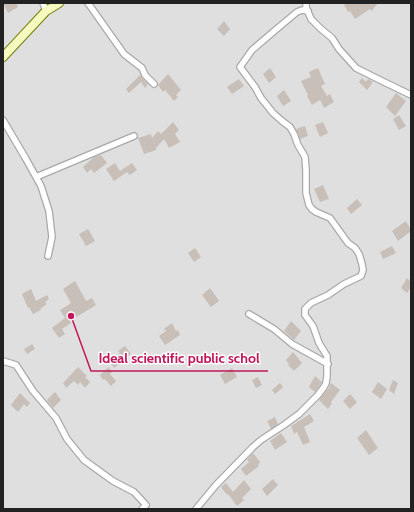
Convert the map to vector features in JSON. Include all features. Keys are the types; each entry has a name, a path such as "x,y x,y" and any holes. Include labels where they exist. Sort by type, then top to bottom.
{"main road":[{"path":"3,56 45,7 59,3"}],"street":[{"path":"88,3 124,54 142,68 145,75 154,84"},
{"path":"306,3 306,7 312,19 332,38 339,49 356,68 411,95"},
{"path":"196,509 216,485 253,447 299,414 318,395 326,383 328,364 327,356 319,343 313,326 305,315 305,309 314,301 328,295 344,284 361,276 363,270 360,254 348,243 330,218 316,212 309,205 306,193 305,157 294,134 290,127 273,113 240,67 252,50 283,23 297,12 302,10 308,11"},
{"path":"3,120 41,186 49,211 52,237 48,256"},
{"path":"36,177 134,136"},
{"path":"249,314 274,329 292,344 328,364"},
{"path":"3,361 16,365 33,391 56,418 67,439 84,460 113,481 134,492 146,505 142,509"}],"shaded area":[{"path":"3,3 411,3 411,509 3,509"}],"building":[{"path":"3,3 16,3 18,7 8,13"},
{"path":"347,3 378,3 372,11 370,9 355,19 344,5"},
{"path":"224,21 230,29 224,36 217,29"},
{"path":"270,68 276,77 269,83 263,74"},
{"path":"318,68 325,84 321,86 327,96 330,94 334,102 324,108 320,100 312,105 301,81 311,77 309,72"},
{"path":"168,74 181,90 176,95 178,97 174,101 165,90 163,92 158,85"},
{"path":"140,75 148,84 145,88 141,82 129,93 126,89"},
{"path":"362,78 366,82 368,79 373,82 367,90 359,82"},
{"path":"239,79 244,86 232,94 227,87"},
{"path":"284,90 291,101 283,106 277,96"},
{"path":"396,93 406,101 395,116 386,107"},
{"path":"399,115 406,126 399,130 393,119"},
{"path":"173,122 179,130 175,134 180,142 169,148 164,139 156,150 144,154 138,138 151,134 152,138 158,131 161,134"},
{"path":"323,122 328,133 320,137 315,125"},
{"path":"305,126 308,136 300,139 296,129"},
{"path":"101,155 107,163 94,173 91,169 87,173 83,167 94,157"},
{"path":"115,163 120,171 132,163 137,170 130,175 127,172 114,181 106,169"},
{"path":"323,185 329,199 320,202 314,189"},
{"path":"357,199 362,205 351,214 347,208"},
{"path":"406,221 411,231 398,241 392,231"},
{"path":"88,229 95,241 86,246 79,234"},
{"path":"392,246 396,253 383,259 380,252"},
{"path":"195,248 201,257 194,262 188,253"},
{"path":"407,278 411,282 411,287 407,293 401,288"},
{"path":"75,281 86,301 92,298 96,305 70,321 71,323 62,329 65,334 59,338 52,328 65,318 60,310 71,303 63,289"},
{"path":"210,288 219,301 211,307 202,295"},
{"path":"31,289 36,301 47,295 49,299 45,302 47,304 40,309 41,310 33,314 29,307 28,308 22,294"},
{"path":"291,321 301,331 294,340 284,331"},
{"path":"172,323 180,335 165,345 159,336 166,331 164,329"},
{"path":"32,344 35,349 27,354 24,349"},
{"path":"125,346 131,354 114,368 110,362 120,353 118,351"},
{"path":"293,352 302,363 294,371 288,365 289,364 286,360"},
{"path":"78,367 87,376 85,377 90,382 85,388 80,382 78,385 74,381 66,388 63,383"},
{"path":"109,367 112,372 110,374 116,381 111,386 105,379 103,380 100,375"},
{"path":"232,368 237,377 225,384 220,375"},
{"path":"315,376 322,382 315,392 309,387"},
{"path":"258,377 262,385 256,388 252,380"},
{"path":"393,380 398,383 394,394 389,390"},
{"path":"378,382 387,389 381,399 372,392"},
{"path":"280,383 283,387 275,394 272,390"},
{"path":"331,383 340,390 331,402 332,403 328,409 319,400 329,388"},
{"path":"55,392 61,400 53,408 47,400"},
{"path":"20,393 30,403 27,407 24,404 18,412 11,405"},
{"path":"350,394 357,402 350,409 343,401"},
{"path":"310,414 314,421 304,427 310,442 303,445 297,432 294,434 291,426"},
{"path":"275,417 278,424 271,429 267,421"},
{"path":"366,430 378,448 369,455 357,438"},
{"path":"281,433 287,442 275,450 270,441"},
{"path":"253,453 260,462 258,465 259,466 246,476 241,469 249,462 247,460"},
{"path":"273,479 278,485 267,496 262,489"},
{"path":"244,480 251,489 242,498 244,500 237,506 221,487 226,483 233,492"}],"place":[{"name":"Ideal scientific public schol","path":"71,316"}]}
